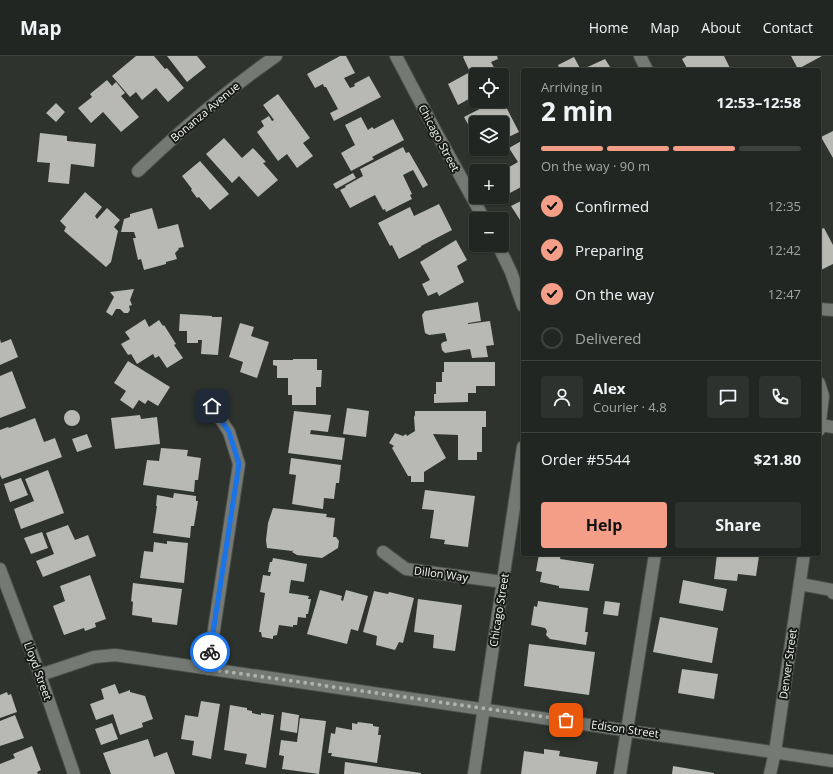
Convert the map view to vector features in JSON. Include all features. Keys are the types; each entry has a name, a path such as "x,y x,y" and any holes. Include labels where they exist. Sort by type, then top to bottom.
{"street":[{"name":"Bonanza Avenue","path":"138,171 162,148 250,74 276,56"},
{"name":"Chicago Street","path":"396,56 480,212"},
{"path":"640,56 646,68"},
{"path":"501,252 521,299"},
{"path":"821,309 833,310"},
{"path":"821,390 823,396 821,412"},
{"path":"208,669 239,464 229,432 212,406"},
{"path":"821,428 833,427"},
{"name":"Chicago Street","path":"474,774 521,460"},
{"name":"Dillon Way","path":"383,552 406,569 503,582"},
{"path":"620,774 654,556"},
{"name":"Denver Street","path":"770,774 775,752 804,556"},
{"name":"Lloyd Street","path":"0,569 40,675 74,774"},
{"path":"800,584 832,590 833,593"},
{"name":"Edison Street","path":"40,675 94,657 115,656 628,729 833,761"}],"building":[{"path":"136,56 154,56 165,69 167,68 184,88 168,102 156,88 142,100 136,92 130,97 112,76"},
{"path":"167,56 197,56 206,67 187,82"},
{"path":"340,56 346,56 355,73 344,78 350,88 355,86 354,84 369,76 381,97 334,121 330,113 338,109 326,87 324,87 323,84 315,88 307,74"},
{"path":"497,56 498,59 491,62 494,68 469,68 469,70 463,57"},
{"path":"687,56 724,56 730,68 687,68 682,59"},
{"path":"791,56 822,56 800,68 797,68"},
{"path":"574,57 580,68 559,68 558,65"},
{"path":"605,59 611,68 585,68"},
{"path":"469,73 469,99 458,105 448,84"},
{"path":"107,80 112,86 116,82 125,93 121,96 139,117 121,132 103,112 91,123 78,108 92,97 90,94"},
{"path":"278,94 310,138 303,143 313,156 297,168 287,154 278,161 257,132 264,126 261,121 269,116 272,121 274,120 263,105"},
{"path":"56,103 65,112 56,122 46,113"},
{"path":"481,108 507,108 519,132 509,137 509,116 469,116 469,126 464,117"},
{"path":"361,117 368,130 372,127 374,129 393,119 404,140 372,157 374,159 351,171 341,153 355,145 345,125"},
{"path":"833,131 833,158 821,137"},
{"path":"40,133 67,136 67,141 96,144 94,167 71,164 69,184 48,182 50,163 37,162"},
{"path":"224,138 242,158 253,148 266,162 263,163 278,180 258,197 239,176 232,183 206,154"},
{"path":"521,141 521,187 509,193 509,167 518,162 509,148"},
{"path":"403,147 406,153 409,152 428,185 423,188 413,170 403,175 412,194 410,195 412,199 386,212 385,209 383,210 375,195 350,208 340,190 363,176 360,169"},
{"path":"200,161 229,194 210,210 199,197 197,198 182,176"},
{"path":"353,173 356,178 336,189 333,184"},
{"path":"85,192 102,207 95,216 97,219 107,208 120,220 114,227 118,231 111,262 106,267 64,231 66,227 60,221"},
{"path":"521,201 521,220 520,220 511,206"},
{"path":"439,204 452,230 399,259 392,245 390,246 378,223 410,207 414,216"},
{"path":"152,208 158,229 178,224 184,247 178,248 179,249 175,253 177,259 166,262 166,264 144,270 141,259 138,260 133,238 136,238 134,232 121,232 124,219 130,217 130,214"},
{"path":"824,228 833,245 833,264 821,270 821,229"},
{"path":"456,240 467,260 457,266 464,282 439,296 437,292 428,296 422,284 430,280 420,262"},
{"path":"134,289 130,300 132,305 129,306 130,310 128,313 124,313 120,309 116,309 112,316 106,312 114,297 110,292"},
{"path":"478,302 481,321 468,324 490,321 494,345 486,346 488,357 472,358 470,349 445,353 442,350 441,344 447,341 445,333 429,335 425,333 422,315 425,311"},
{"path":"180,314 222,317 218,355 201,354 202,340 198,340 198,343 187,343 187,331 179,331"},
{"path":"145,319 149,327 159,320 163,326 164,325 176,344 174,345 183,358 167,368 159,356 155,358 153,354 137,364 131,354 128,355 121,344 130,339 125,332"},
{"path":"240,323 254,327 251,336 269,342 257,378 240,372 243,362 229,357"},
{"path":"0,339 1,343 11,339 18,357 0,365"},
{"path":"317,359 317,370 322,370 321,387 316,387 316,405 292,405 292,395 288,395 288,378 277,378 277,366 273,365 273,360"},
{"path":"128,361 170,387 158,406 148,400 145,404 139,400 133,409 120,400 126,391 114,383"},
{"path":"444,362 495,362 495,386 476,386 476,393 468,393 468,402 434,403 436,382 442,382"},
{"path":"12,371 26,408 0,418 0,376"},
{"path":"347,408 369,411 366,437 343,434"},
{"path":"72,410 78,412 80,418 78,424 72,426 66,424 64,418 66,412"},
{"path":"294,411 331,415 328,432 311,430 310,434 345,438 342,460 288,453"},
{"path":"415,411 486,411 486,427 482,427 482,452 477,452 477,460 458,460 458,435 433,434 446,458 424,472 424,482 411,482 411,476 408,476 392,448 394,446 389,443 395,433 403,436 406,434 407,436 415,431"},
{"path":"140,415 141,419 157,417 160,444 115,449 111,418"},
{"path":"35,418 44,442 55,438 62,457 2,479 0,475 0,430"},
{"path":"87,434 92,447 77,452 72,439"},
{"path":"161,448 188,450 187,456 201,458 198,480 195,480 194,492 143,485 147,460 159,461"},
{"path":"291,458 341,465 339,483 336,483 334,499 324,498 323,509 292,504 296,475 289,474"},
{"path":"48,470 64,513 21,529 14,509 34,501 25,479"},
{"path":"21,478 28,495 10,502 4,484"},
{"path":"425,490 475,496 468,547 444,544 445,540 430,538 434,510 422,509"},
{"path":"174,493 196,496 196,501 198,501 194,526 191,526 190,538 153,533 157,495 173,498"},
{"path":"273,508 327,514 326,517 335,518 333,537 336,537 339,541 338,548 322,558 297,555 292,552 294,550 267,548 266,540 268,523"},
{"path":"68,525 75,540 88,535 96,556 43,577 36,561 54,554 46,533"},
{"path":"42,532 48,548 31,554 24,538"},
{"path":"167,541 188,543 184,583 140,578 144,551 153,552 154,542 167,544"},
{"path":"539,556 561,556 560,559 594,564 589,591 559,588 559,586 540,582 542,572 536,571"},
{"path":"717,556 759,556 756,576 738,574 737,581 714,579"},
{"path":"273,558 307,564 304,582 291,580 289,593 309,596 308,599 311,599 306,618 298,617 297,625 293,625 293,627 279,625 277,635 273,636 273,639 262,637 261,632 259,632 265,593 260,592 263,575 270,576 271,572 268,572 270,562 272,562"},
{"path":"90,575 106,619 95,623 96,627 85,631 84,628 64,635 53,606 65,601 60,586"},
{"path":"683,580 727,589 723,611 679,603"},
{"path":"133,583 182,589 177,625 152,622 152,618 132,615 133,602 131,601"},
{"path":"320,590 342,596 341,600 343,601 346,590 368,596 358,631 351,629 347,644 307,634"},
{"path":"374,591 388,594 389,592 414,598 403,643 399,642 395,650 376,645 377,636 363,632"},
{"path":"418,599 462,605 455,651 433,648 434,635 414,632"},
{"path":"538,601 588,608 585,632 588,632 586,645 550,639 546,635 547,631 545,628 531,625 534,606 537,607"},
{"path":"605,601 620,603 618,616 603,614"},
{"path":"660,617 718,628 712,663 653,652"},
{"path":"529,644 595,652 589,695 524,686"},
{"path":"682,669 718,674 714,699 678,693"},
{"path":"115,684 119,694 130,690 130,692 145,696 153,719 142,723 143,727 120,735 113,714 96,720 90,704 104,699 101,689"},
{"path":"7,692 8,695 11,694 17,712 0,718 0,695"},
{"path":"201,701 220,704 211,759 192,755 194,741 181,739 185,715 198,717"},
{"path":"230,705 247,708 247,710 252,711 252,713 274,715 266,768 245,764 247,754 224,750"},
{"path":"282,712 299,715 297,733 280,730"},
{"path":"15,715 24,738 0,746 0,721"},
{"path":"300,718 326,721 319,774 282,769 284,756 279,755 281,740 297,742"},
{"path":"358,722 373,724 373,726 379,727 378,735 381,735 377,763 331,756 332,753 328,753 331,733 335,734 336,727 352,730 352,723 357,724"},
{"path":"112,723 118,739 101,745 95,729"},
{"path":"148,739 154,757 167,752 175,774 111,774 103,753"},
{"path":"32,746 41,770 37,772 38,774 0,774 0,764 15,758 13,754"},
{"path":"544,749 560,751 559,756 598,762 596,774 521,774 524,751 544,754"},
{"path":"345,762 421,773 421,774 344,774"},
{"path":"673,766 714,773 714,774 672,774"}],"way so far":[{"path":"210,652 208,669 566,720"}],"route":[{"path":"210,652 239,464 229,432 212,406"}]}
